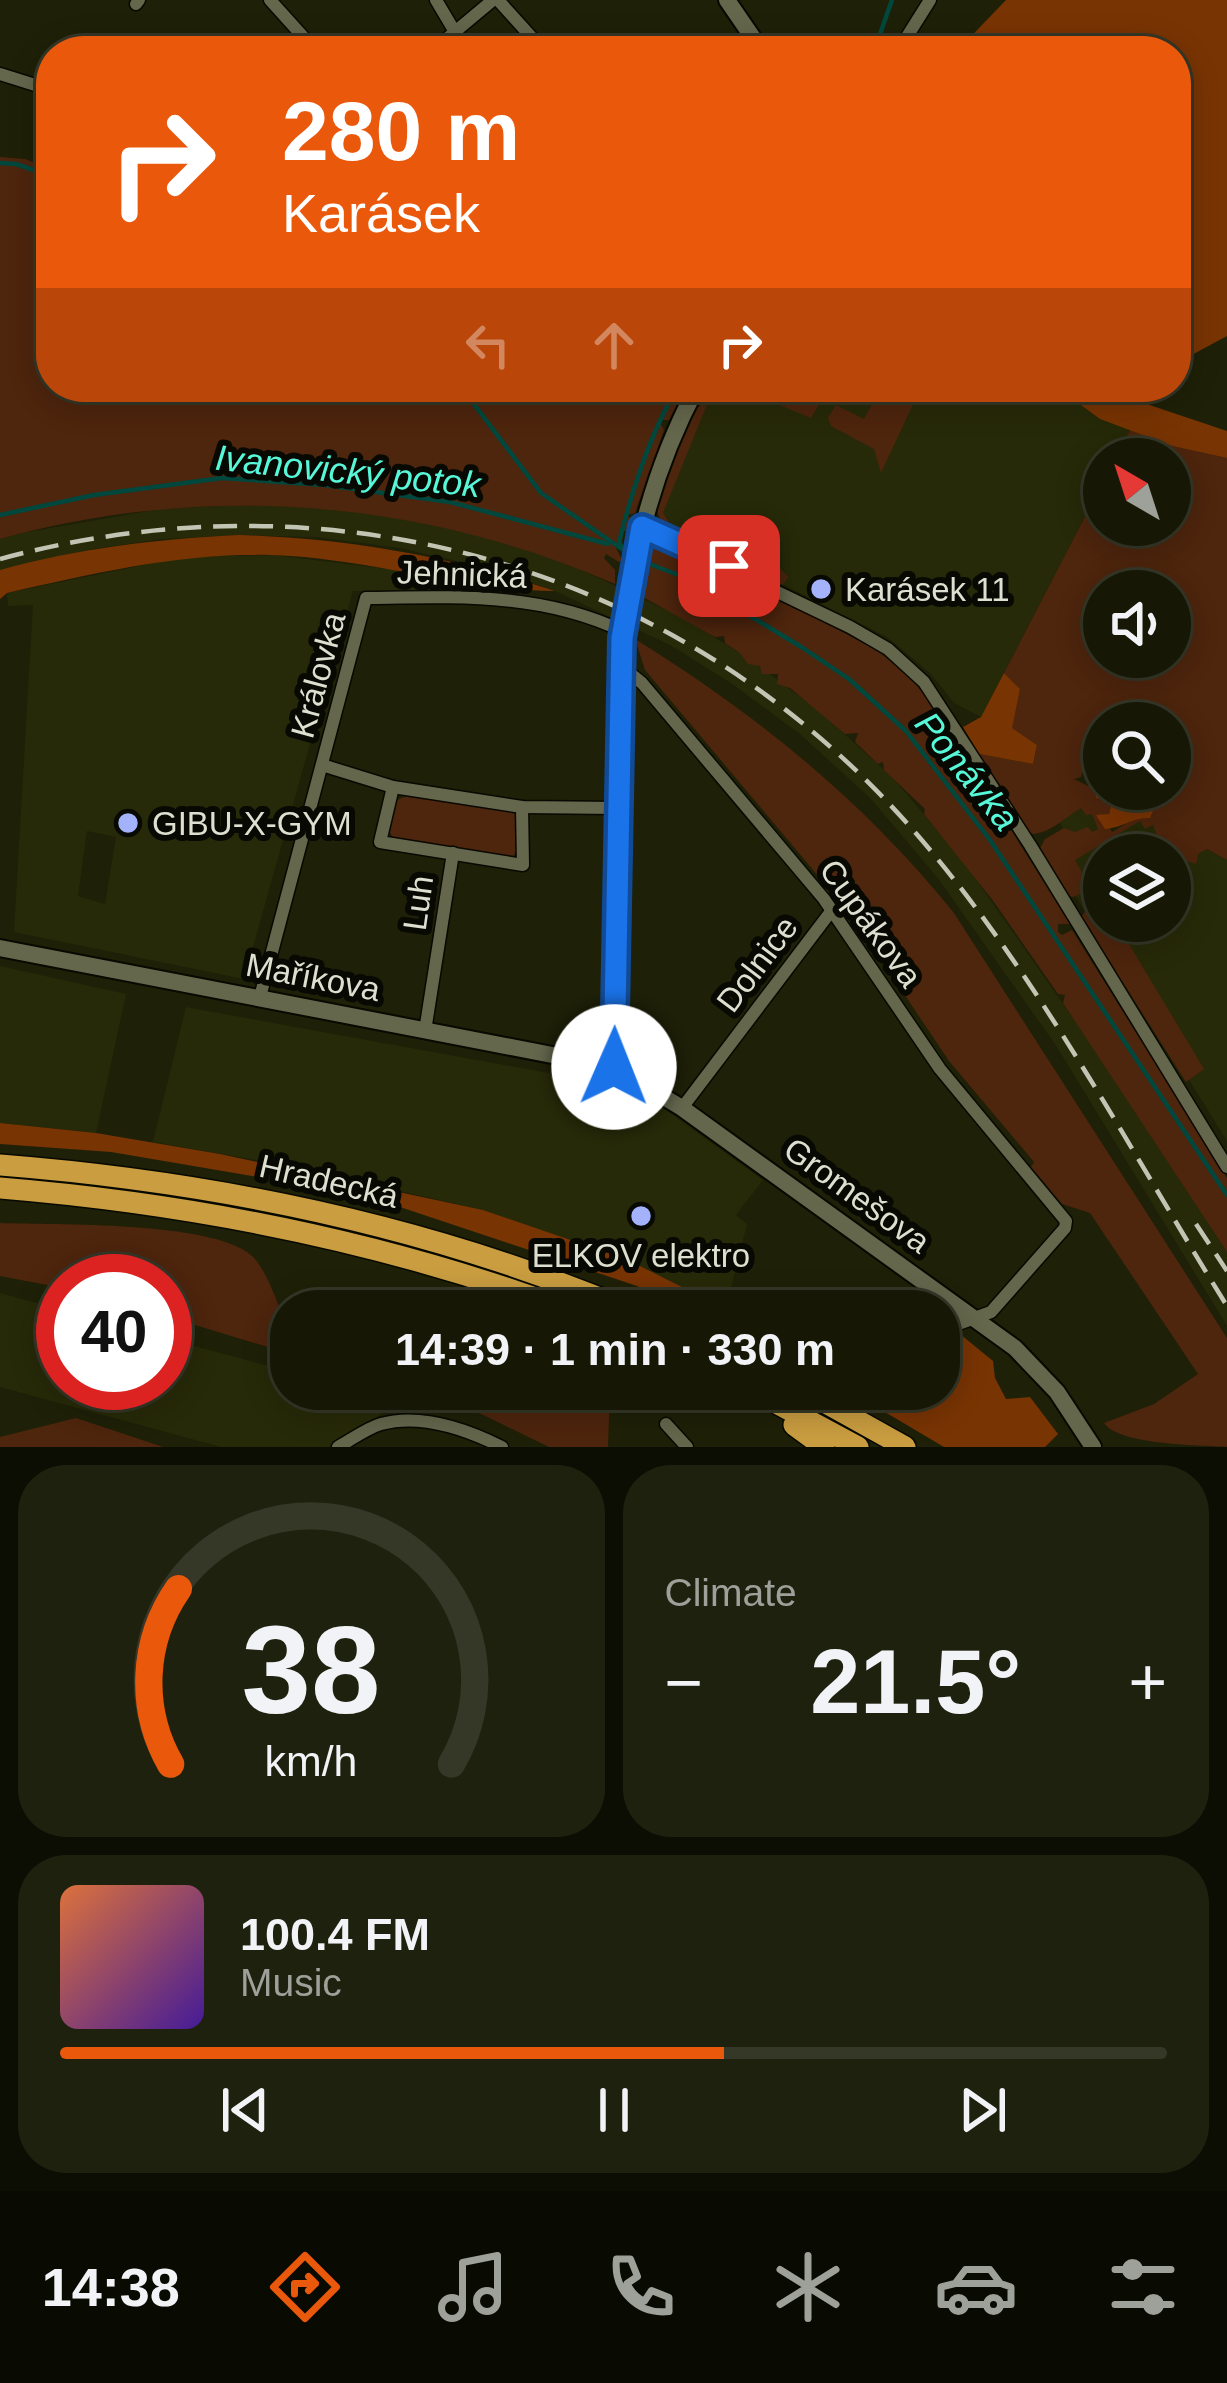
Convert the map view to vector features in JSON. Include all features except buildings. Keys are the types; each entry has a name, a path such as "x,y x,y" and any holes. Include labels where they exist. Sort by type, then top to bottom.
{"highway":[{"name":"Hradecká","path":"0,1165 203,1189 376,1225 500,1261 576,1290"},
{"path":"0,1189 238,1218 386,1252 514,1290"},
{"path":"776,1410 824,1447"},
{"path":"787,1410 857,1447"},
{"path":"839,1410 905,1447"}],"street":[{"path":"270,0 302,36"},
{"path":"436,0 455,32"},
{"path":"450,36 495,0 530,36"},
{"path":"727,0 752,36"},
{"path":"907,36 930,0"},
{"path":"0,74 36,86"},
{"path":"614,1067 622,631 642,527 689,402"},
{"path":"642,527 850,627 888,649 924,682 1227,1167"},
{"name":"Jehnická","path":"366,598 518,598 574,611 622,631"},
{"name":"Královka","path":"260,997 366,598"},
{"name":"Cupákova","path":"620,666 642,682 832,910 940,1069 1066,1221 1065,1228 991,1312 976,1317"},
{"name":"Královka","path":"322,765 393,788 522,807 617,808"},
{"path":"393,788 380,842 523,866 522,807"},
{"name":"Luh","path":"425,1031 453,853"},
{"name":"Dolnice","path":"682,1108 832,910"},
{"name":"Maříkova","path":"0,948 614,1067"},
{"name":"Gromešova","path":"614,1067 682,1108 976,1317 1058,1392 1093,1447"},
{"path":"960,1323 976,1317"},
{"path":"338,1447 381,1424 407,1422 466,1430 502,1447"},
{"path":"666,1424 687,1447"}],"shaded area":[{"path":"1006,0 1227,0 1227,336 1191,355 1191,36 971,36"},
{"path":"0,157 36,163 36,402 678,402 669,420 659,420 664,430 635,513 627,515 633,521 629,532 624,531 621,545 613,542 622,560 606,554 604,558 615,570 615,584 466,533 312,508 155,510 0,539"},
{"path":"703,402 1077,402 1100,419 1130,430 1126,438 1083,438 1083,520 981,717 954,703 930,673 887,637 675,530 661,510"},
{"path":"708,402 663,513 675,530 736,560 744,546 775,563 788,577 783,585 772,580 774,571 769,568 762,576 721,558 673,531 658,514 660,491 678,445 695,408"},
{"path":"772,402 820,402 811,418"},
{"path":"873,402 914,402 881,473 874,449 831,426 828,418 836,405 864,419"},
{"path":"1077,402 1141,402 1227,431 1227,458 1191,450 1191,438 1151,438 1100,419"},
{"path":"1130,430 1151,438 1126,438"},
{"path":"1191,450 1227,458 1227,860 1207,849 1198,854 1196,864 1191,862 1191,834 1156,834 1153,825 1145,829 1140,821 1118,834 1083,834 1083,855 1075,860 1083,874 1083,893 1066,895 1039,850 1045,839 1064,828 1075,832 1098,829 1092,814 1086,815 1081,808 1050,829 1029,834 979,754 1033,764 1037,745 1011,728 1020,689 1004,673 1083,521 1083,546 1191,546"},
{"path":"318,507 405,518 565,562 685,619 819,711 892,777 961,858 1082,1031 1227,1252 1227,1326 1057,1047 937,877 870,798 800,734 670,645 555,591 483,567 400,548 316,537 162,539 0,570 0,539 22,533 160,509"},
{"path":"239,535 399,551 555,591 484,585 307,557 237,555 106,572 7,593 0,599 0,570 119,546"},
{"path":"666,544 875,649 907,674 932,704 1070,924 1058,924 1058,932 1072,930 1227,1178 1227,1252 1063,1003 1065,995 1058,994 994,902 924,814 925,809 884,770 883,762 878,764 855,742 858,733 845,734 790,688 777,684 778,674 762,674 760,666 748,664 725,643 724,636 715,637 641,596 635,598 646,550"},
{"path":"273,555 445,576 506,591 353,591 244,979 14,932 33,605 8,606 7,593 183,557","holes":["87,831 116,837 105,904 78,896"]},
{"path":"635,639 806,762 883,833 954,913 1227,1338 1227,1447 1142,1440 1104,1423 1154,1404 1198,1374 1090,1213 1062,1204 1031,1167 1034,1162 949,1061 851,915 645,670"},
{"path":"1004,673 1020,689 1012,728 1037,745 1033,764 979,754 963,727 981,717"},
{"path":"412,794 518,812 519,848 513,856 394,840 390,832 397,800"},
{"path":"1083,806 1098,810 1112,832 1141,815 1177,834 1083,834 1083,909 1043,844 1063,828 1059,821"},
{"path":"1110,810 1153,810 1150,818 1105,829 1096,815"},
{"path":"1191,841 1227,860 1227,1141 1104,942 1191,942"},
{"path":"1097,942 1128,942 1204,1069 1186,1082"},
{"path":"0,966 126,994 96,1133 0,1123"},
{"path":"186,1007 598,1082 600,1076 641,1092 763,1180 736,1215 747,1224 731,1290 688,1290 626,1259 483,1210 290,1166 153,1142"},
{"path":"0,1123 220,1154 483,1210 626,1259 688,1290 645,1290 397,1206 111,1152 0,1144"},
{"path":"0,1223 132,1227 203,1236 231,1244 257,1261 272,1290 270,1348 192,1324 192,1254 36,1254 36,1283 0,1276"},
{"path":"0,1293 36,1303 36,1397 0,1387"},
{"path":"960,1334 993,1361 995,1378 1006,1399 1030,1397 1058,1434 1045,1447 944,1447 881,1410 960,1410"},
{"path":"192,1345 270,1366 270,1410 387,1410 330,1447 221,1447 85,1410 192,1410"},
{"path":"609,1410 608,1447 549,1447 475,1411"},
{"path":"76,1418 163,1447 0,1447 0,1437"}],"waterway":[{"path":"879,36 892,0"},
{"name":"Ponávka","path":"0,163 36,171"},
{"name":"Ponávka","path":"472,402 541,493 629,554"},
{"path":"623,549 619,542 636,482 670,402"},
{"name":"Ivanovický potok","path":"0,515 94,495 222,478 324,485 450,502 608,544"},
{"name":"Ponávka","path":"639,560 689,579 803,648 849,679 906,731 990,840 1227,1195"}],"railway":[{"path":"0,559 126,534 252,526 376,535 496,562 612,605 721,664 822,739 913,830 957,884 1040,1000 1227,1306"},
{"path":"1196,1224 1227,1271"}],"place":[{"name":"Karásek 11","path":"821,589"},
{"name":"GIBU-X-GYM","path":"128,823"},
{"name":"ELKOV elektro","path":"641,1216"}],"route":[{"path":"614,1067 622,638 642,527 729,566"}]}
